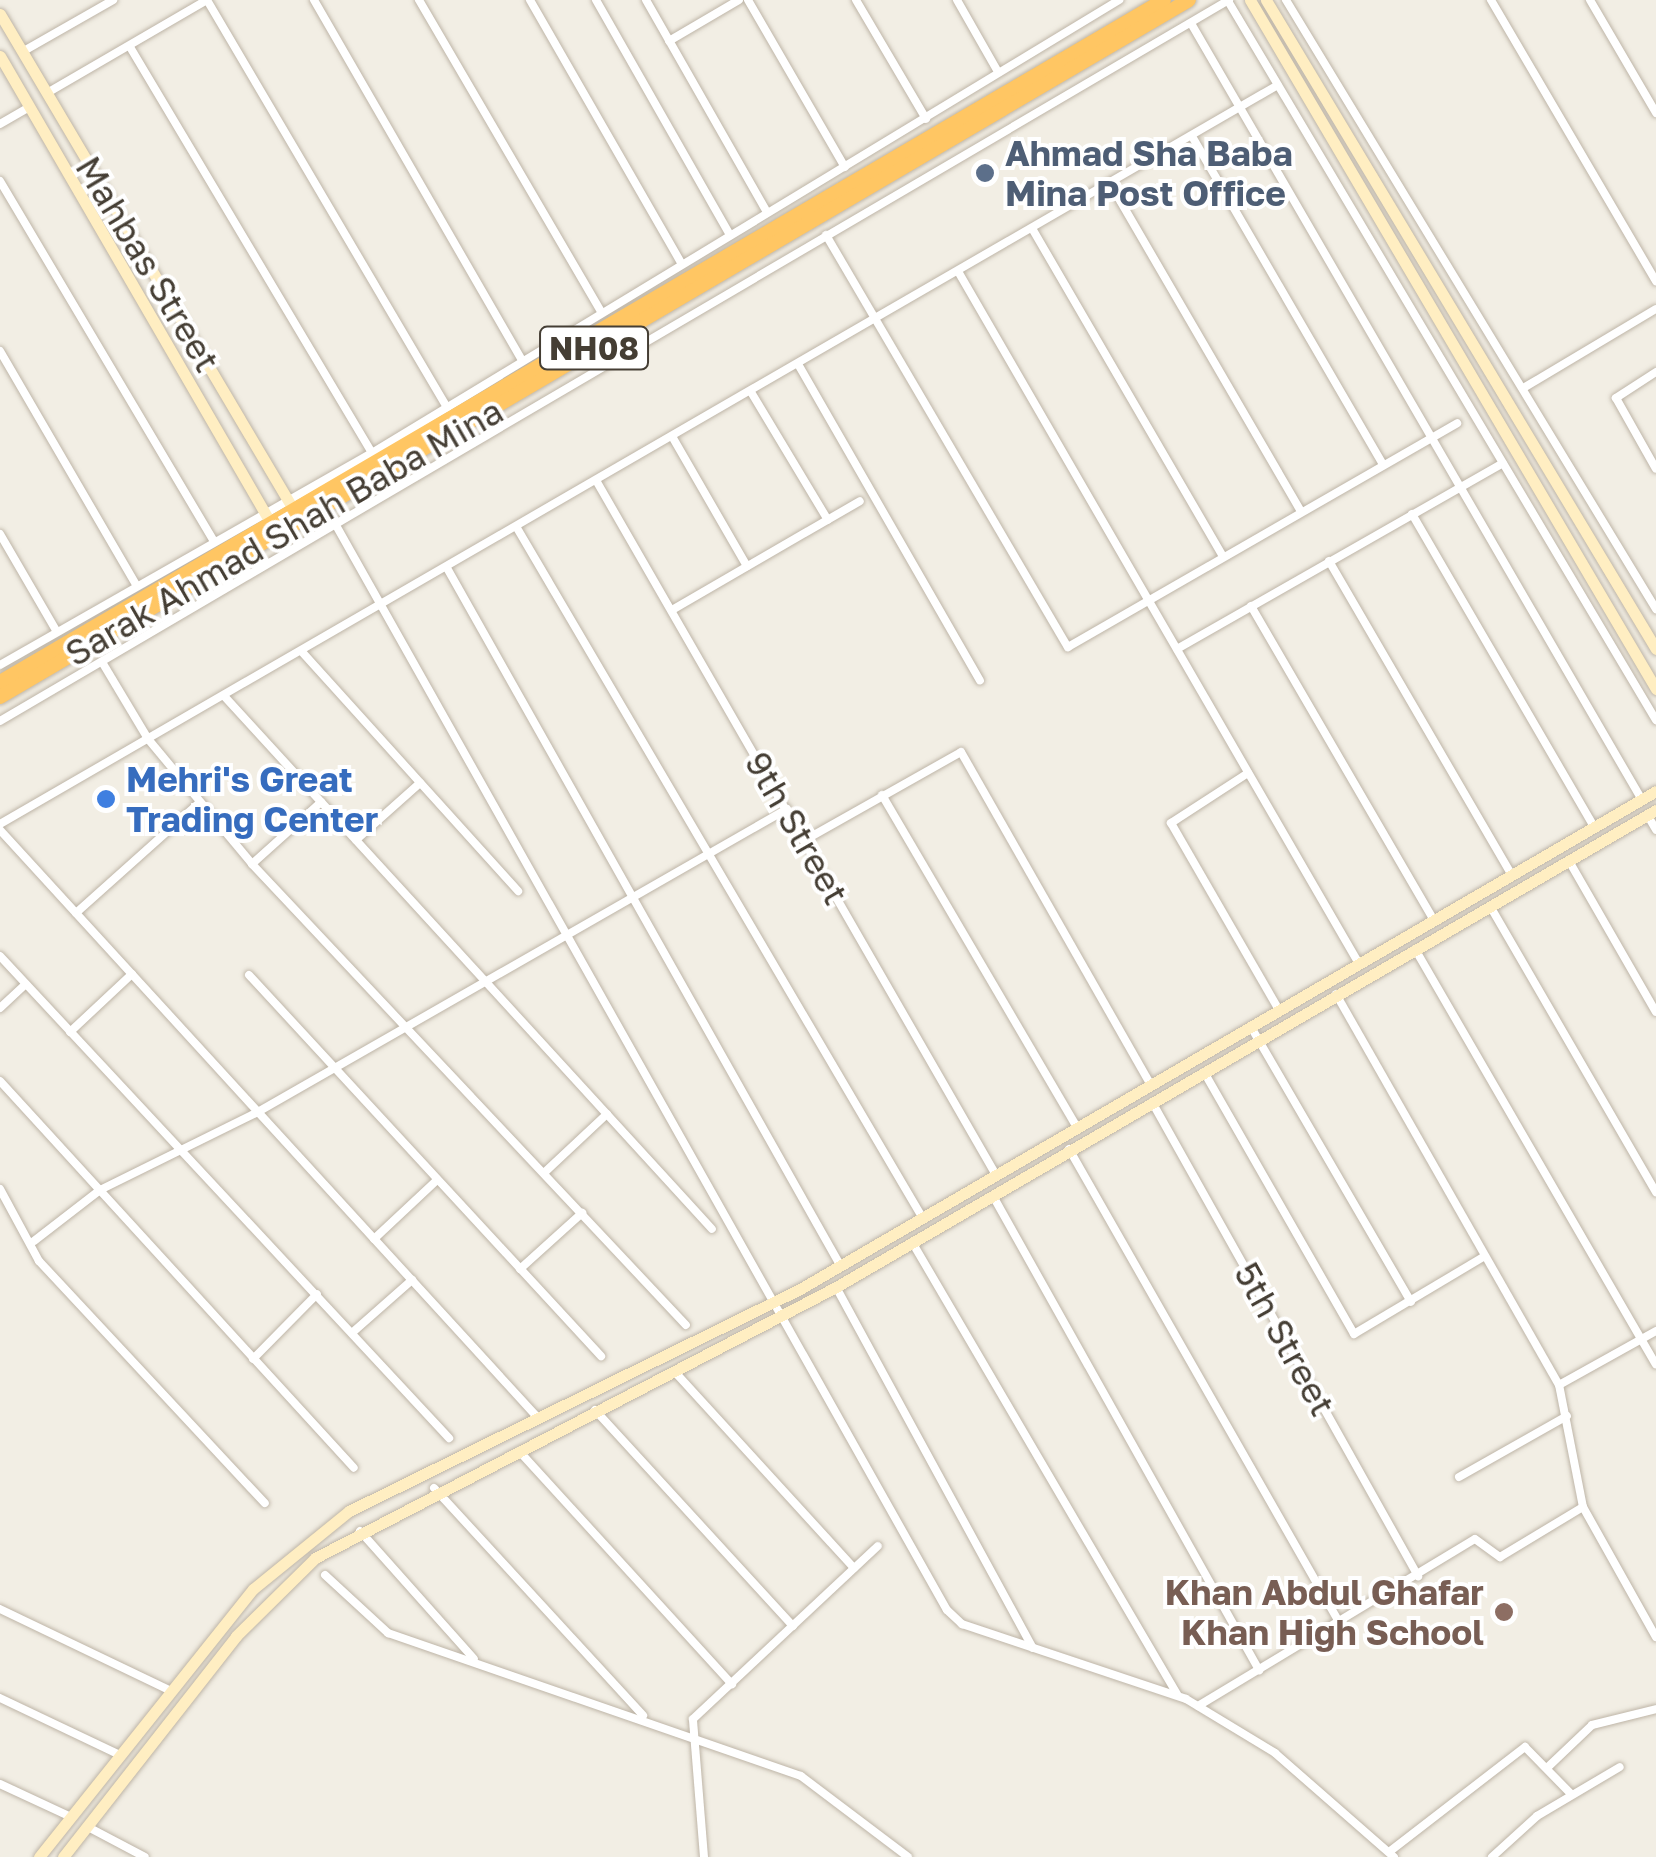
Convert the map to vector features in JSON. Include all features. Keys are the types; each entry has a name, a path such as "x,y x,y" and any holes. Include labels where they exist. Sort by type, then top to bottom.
{"highway":[{"name":"NH08","path":"0,682 292,508 325,505 1164,0"},
{"name":"Sarak Ahmad Shah Baba Mina","path":"0,696 1188,0"}],"street":[{"path":"47,94 207,0 448,408"},
{"path":"314,0 522,360"},
{"path":"419,0 601,312"},
{"path":"530,0 682,264"},
{"path":"596,0 730,235"},
{"path":"646,0 768,212"},
{"path":"669,41 738,0"},
{"path":"748,0 845,167"},
{"path":"856,0 926,119"},
{"path":"957,0 998,70"},
{"path":"292,508 522,360 1119,0"},
{"path":"0,721 1229,0 1276,86 1656,720"},
{"path":"1250,0 1656,689"},
{"path":"1266,0 1656,650"},
{"path":"1286,0 1525,387 1656,609"},
{"path":"1492,0 1656,282"},
{"path":"1590,0 1656,113"},
{"path":"22,52 107,2"},
{"name":"Mahbas Street","path":"0,14 292,508"},
{"path":"1192,25 1642,800"},
{"path":"130,47 372,453"},
{"name":"Mahbas Street","path":"2,62 270,520"},
{"path":"538,1418 256,1113 0,827 1243,109 1276,86"},
{"path":"0,124 29,107"},
{"path":"47,138 66,126"},
{"path":"1193,138 1384,465"},
{"path":"0,180 214,542"},
{"path":"1111,185 1301,512"},
{"path":"1033,230 1223,557"},
{"path":"826,234 1066,646 1458,423"},
{"path":"959,273 1359,964"},
{"path":"1525,387 1656,310"},
{"path":"0,351 137,586"},
{"path":"798,364 980,680"},
{"path":"1656,372 1616,398 1656,469"},
{"path":"751,392 828,520"},
{"path":"673,438 748,566"},
{"path":"1177,649 1503,463"},
{"name":"9th Street","path":"597,482 996,1175"},
{"path":"672,610 860,501"},
{"path":"325,505 946,1610 1033,1648 1176,1694 1198,1706 1275,1753 1391,1854 1525,1747 1549,1766 1571,1794"},
{"path":"1412,514 1594,827"},
{"path":"0,665 214,542 270,520"},
{"path":"517,528 922,1217"},
{"path":"0,534 58,632"},
{"path":"1330,561 1512,875"},
{"path":"447,568 841,1266"},
{"path":"1251,606 1434,920"},
{"path":"302,653 518,891"},
{"path":"102,662 148,739 252,864 408,1025 686,1325"},
{"path":"224,696 712,1228"},
{"path":"805,840 961,752 1151,1084"},
{"path":"1248,773 1172,824 1279,1010"},
{"path":"356,840 420,783"},
{"path":"39,1857 172,1691 301,1544 538,1418 841,1266 1656,791"},
{"path":"882,795 1077,1128"},
{"path":"252,864 321,802"},
{"path":"76,913 200,803"},
{"path":"34,1241 100,1190 256,1113 787,809"},
{"path":"64,1857 270,1596 359,1530 434,1488 836,1288 1652,813 1656,830"},
{"path":"1570,861 1656,1012"},
{"path":"1490,906 1656,1192"},
{"path":"1415,949 1656,1364"},
{"path":"0,956 184,1147 449,1438"},
{"path":"70,1032 132,974"},
{"path":"249,975 332,1069 602,1356"},
{"path":"0,1008 26,984"},
{"path":"1336,994 1560,1385 1584,1507 1656,1637"},
{"path":"1251,1027 1411,1302"},
{"path":"1204,1072 1354,1334 1485,1256"},
{"path":"0,1081 354,1468"},
{"name":"5th Street","path":"1152,1102 1418,1576"},
{"path":"545,1172 607,1114"},
{"path":"1069,1149 1340,1622"},
{"path":"374,1239 436,1181"},
{"path":"0,1190 34,1241 39,1261 265,1503"},
{"path":"992,1196 1259,1670"},
{"path":"520,1269 582,1213"},
{"path":"912,1242 1176,1694"},
{"path":"353,1332 412,1280"},
{"path":"836,1288 1033,1648"},
{"path":"253,1359 318,1294"},
{"path":"1560,1385 1656,1330"},
{"path":"674,1371 854,1568"},
{"path":"595,1410 793,1626"},
{"path":"1458,1477 1567,1416"},
{"path":"516,1448 732,1684"},
{"path":"434,1488 646,1718"},
{"path":"1198,1706 1475,1539 1500,1556 1584,1507"},
{"path":"359,1530 477,1662"},
{"path":"704,1857 690,1732 732,1684 878,1546"},
{"path":"326,1575 388,1632 690,1732 801,1776 908,1857"},
{"path":"0,1609 172,1691"},
{"path":"0,1698 120,1756"},
{"path":"1549,1766 1592,1725 1656,1709"},
{"path":"1492,1857 1571,1794 1620,1766"},
{"path":"0,1784 71,1817"},
{"path":"88,1827 145,1857"}],"place":[{"name":"Ahmad Sha Baba Mina Post Office","path":"985,173"},
{"name":"Mehri's Great Trading Center","path":"106,799"},
{"name":"Khan Abdul Ghafar Khan High School","path":"1504,1612"}]}
